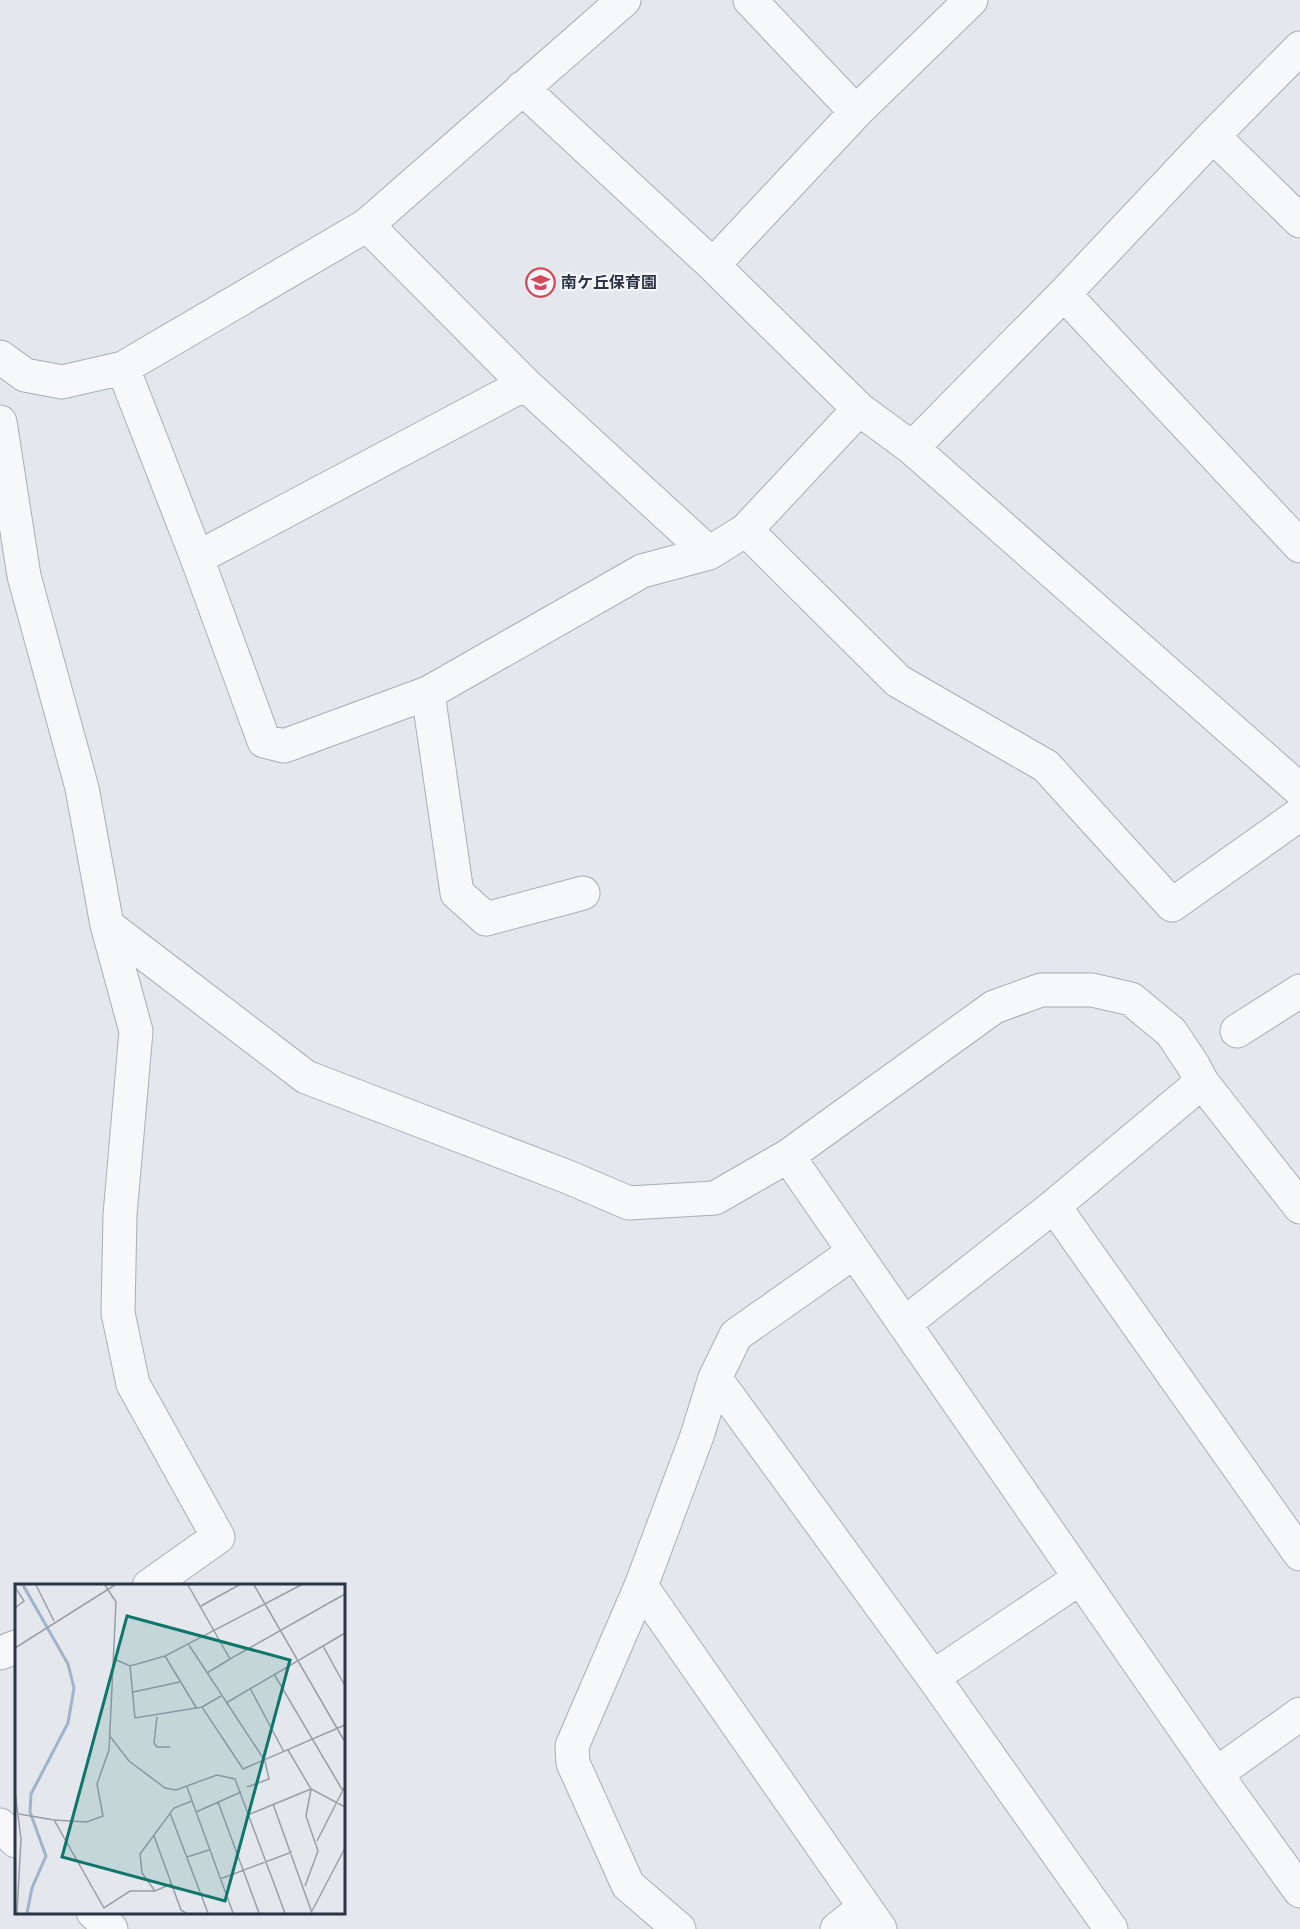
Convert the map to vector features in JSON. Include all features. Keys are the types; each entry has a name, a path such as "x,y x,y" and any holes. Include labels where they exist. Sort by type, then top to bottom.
{"street":[{"path":"0,357 25,375 62,382 123,368 367,225 624,0"},
{"path":"750,0 856,112"},
{"path":"713,265 856,112 971,0"},
{"path":"912,448 1064,294 1213,136 1300,48"},
{"path":"522,88 713,265 859,409 912,448 1300,790"},
{"path":"1213,136 1300,221"},
{"path":"367,225 525,384 709,553"},
{"path":"1064,294 1300,546"},
{"path":"123,368 197,558 264,741 284,746 428,693 642,571 709,553 746,530 859,409"},
{"path":"197,558 525,384"},
{"path":"0,422 24,576 82,788 107,925 136,1030 120,1215 118,1313 133,1384 218,1537 152,1584"},
{"path":"746,530 898,681 1046,766 1172,905 1300,814"},
{"path":"428,693 457,893 486,919 583,893"},
{"path":"107,925 306,1077 568,1177 629,1203 714,1198 788,1156 994,1007 1041,990 1092,990 1131,999 1171,1032 1202,1082 1300,1207"},
{"path":"1237,1031 1300,990"},
{"path":"904,1324 1054,1206 1202,1082"},
{"path":"788,1156 1216,1774 1300,1891"},
{"path":"1054,1206 1300,1554"},
{"path":"680,1929 628,1885 573,1763 572,1746 641,1586 697,1436 715,1378 736,1335 854,1252"},
{"path":"715,1378 933,1677 1111,1929"},
{"path":"933,1677 1080,1578"},
{"path":"641,1586 873,1918 837,1929"},
{"path":"0,1653 15,1647"},
{"path":"1216,1774 1300,1714"},
{"path":"0,1826 15,1840"},
{"path":"95,1914 111,1929"}],"place":[{"name":"南ケ丘保育園","path":"540,282"}]}
